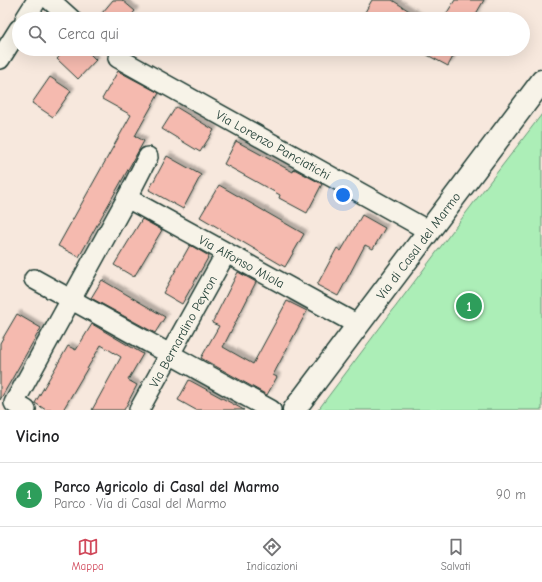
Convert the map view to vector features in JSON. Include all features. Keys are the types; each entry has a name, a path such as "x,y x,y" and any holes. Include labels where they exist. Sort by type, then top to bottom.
{"main road":[{"name":"Via di Casal del Marmo","path":"294,410 542,81"}],"street":[{"path":"29,12 37,0"},
{"path":"50,0 63,12"},
{"path":"0,59 12,40"},
{"name":"Via Lorenzo Panciatichi","path":"116,56 429,231"},
{"path":"26,410 14,403 148,157"},
{"name":"Via Alfonso Miola","path":"127,198 358,325"},
{"name":"Via Bernardino Peyron","path":"139,410 226,253"},
{"path":"34,279 271,410"}],"green space":[{"path":"542,114 542,410 318,410 475,201"}],"building":[{"path":"113,0 122,0 135,11 134,12 103,12"},
{"path":"372,0 392,0 411,12 365,12"},
{"path":"455,0 484,0 477,12 447,12"},
{"path":"60,56 92,56 96,60 78,79 57,59"},
{"path":"429,56 453,56 448,66"},
{"path":"118,71 159,93 135,136 144,141 79,257 58,246 131,115 102,99"},
{"path":"50,77 71,91 53,117 32,103"},
{"path":"176,107 214,130 200,152 162,129"},
{"path":"236,141 293,172 294,169 322,184 307,213 279,198 280,195 224,164"},
{"path":"167,156 201,175 183,209 149,190"},
{"path":"219,185 304,234 285,267 200,217"},
{"path":"362,215 385,228 373,249 365,245 338,296 317,285 337,248 341,251"},
{"path":"142,219 162,230 134,277 114,265"},
{"path":"190,245 209,256 182,304 163,293"},
{"path":"238,272 256,282 223,347 253,364 287,301 307,311 273,375 277,377 267,395 201,358 219,326 212,323"},
{"path":"102,280 165,317 155,333 91,298"},
{"path":"17,314 41,328 0,400 0,343"},
{"path":"92,324 143,354 128,380 137,385 124,410 92,410 121,357 101,345 63,410 46,410 35,403 68,346 76,350"},
{"path":"189,380 244,410 196,410 178,400"}],"place":[{"name":"Parco Agricolo di Casal del Marmo","path":"469,306"}]}
